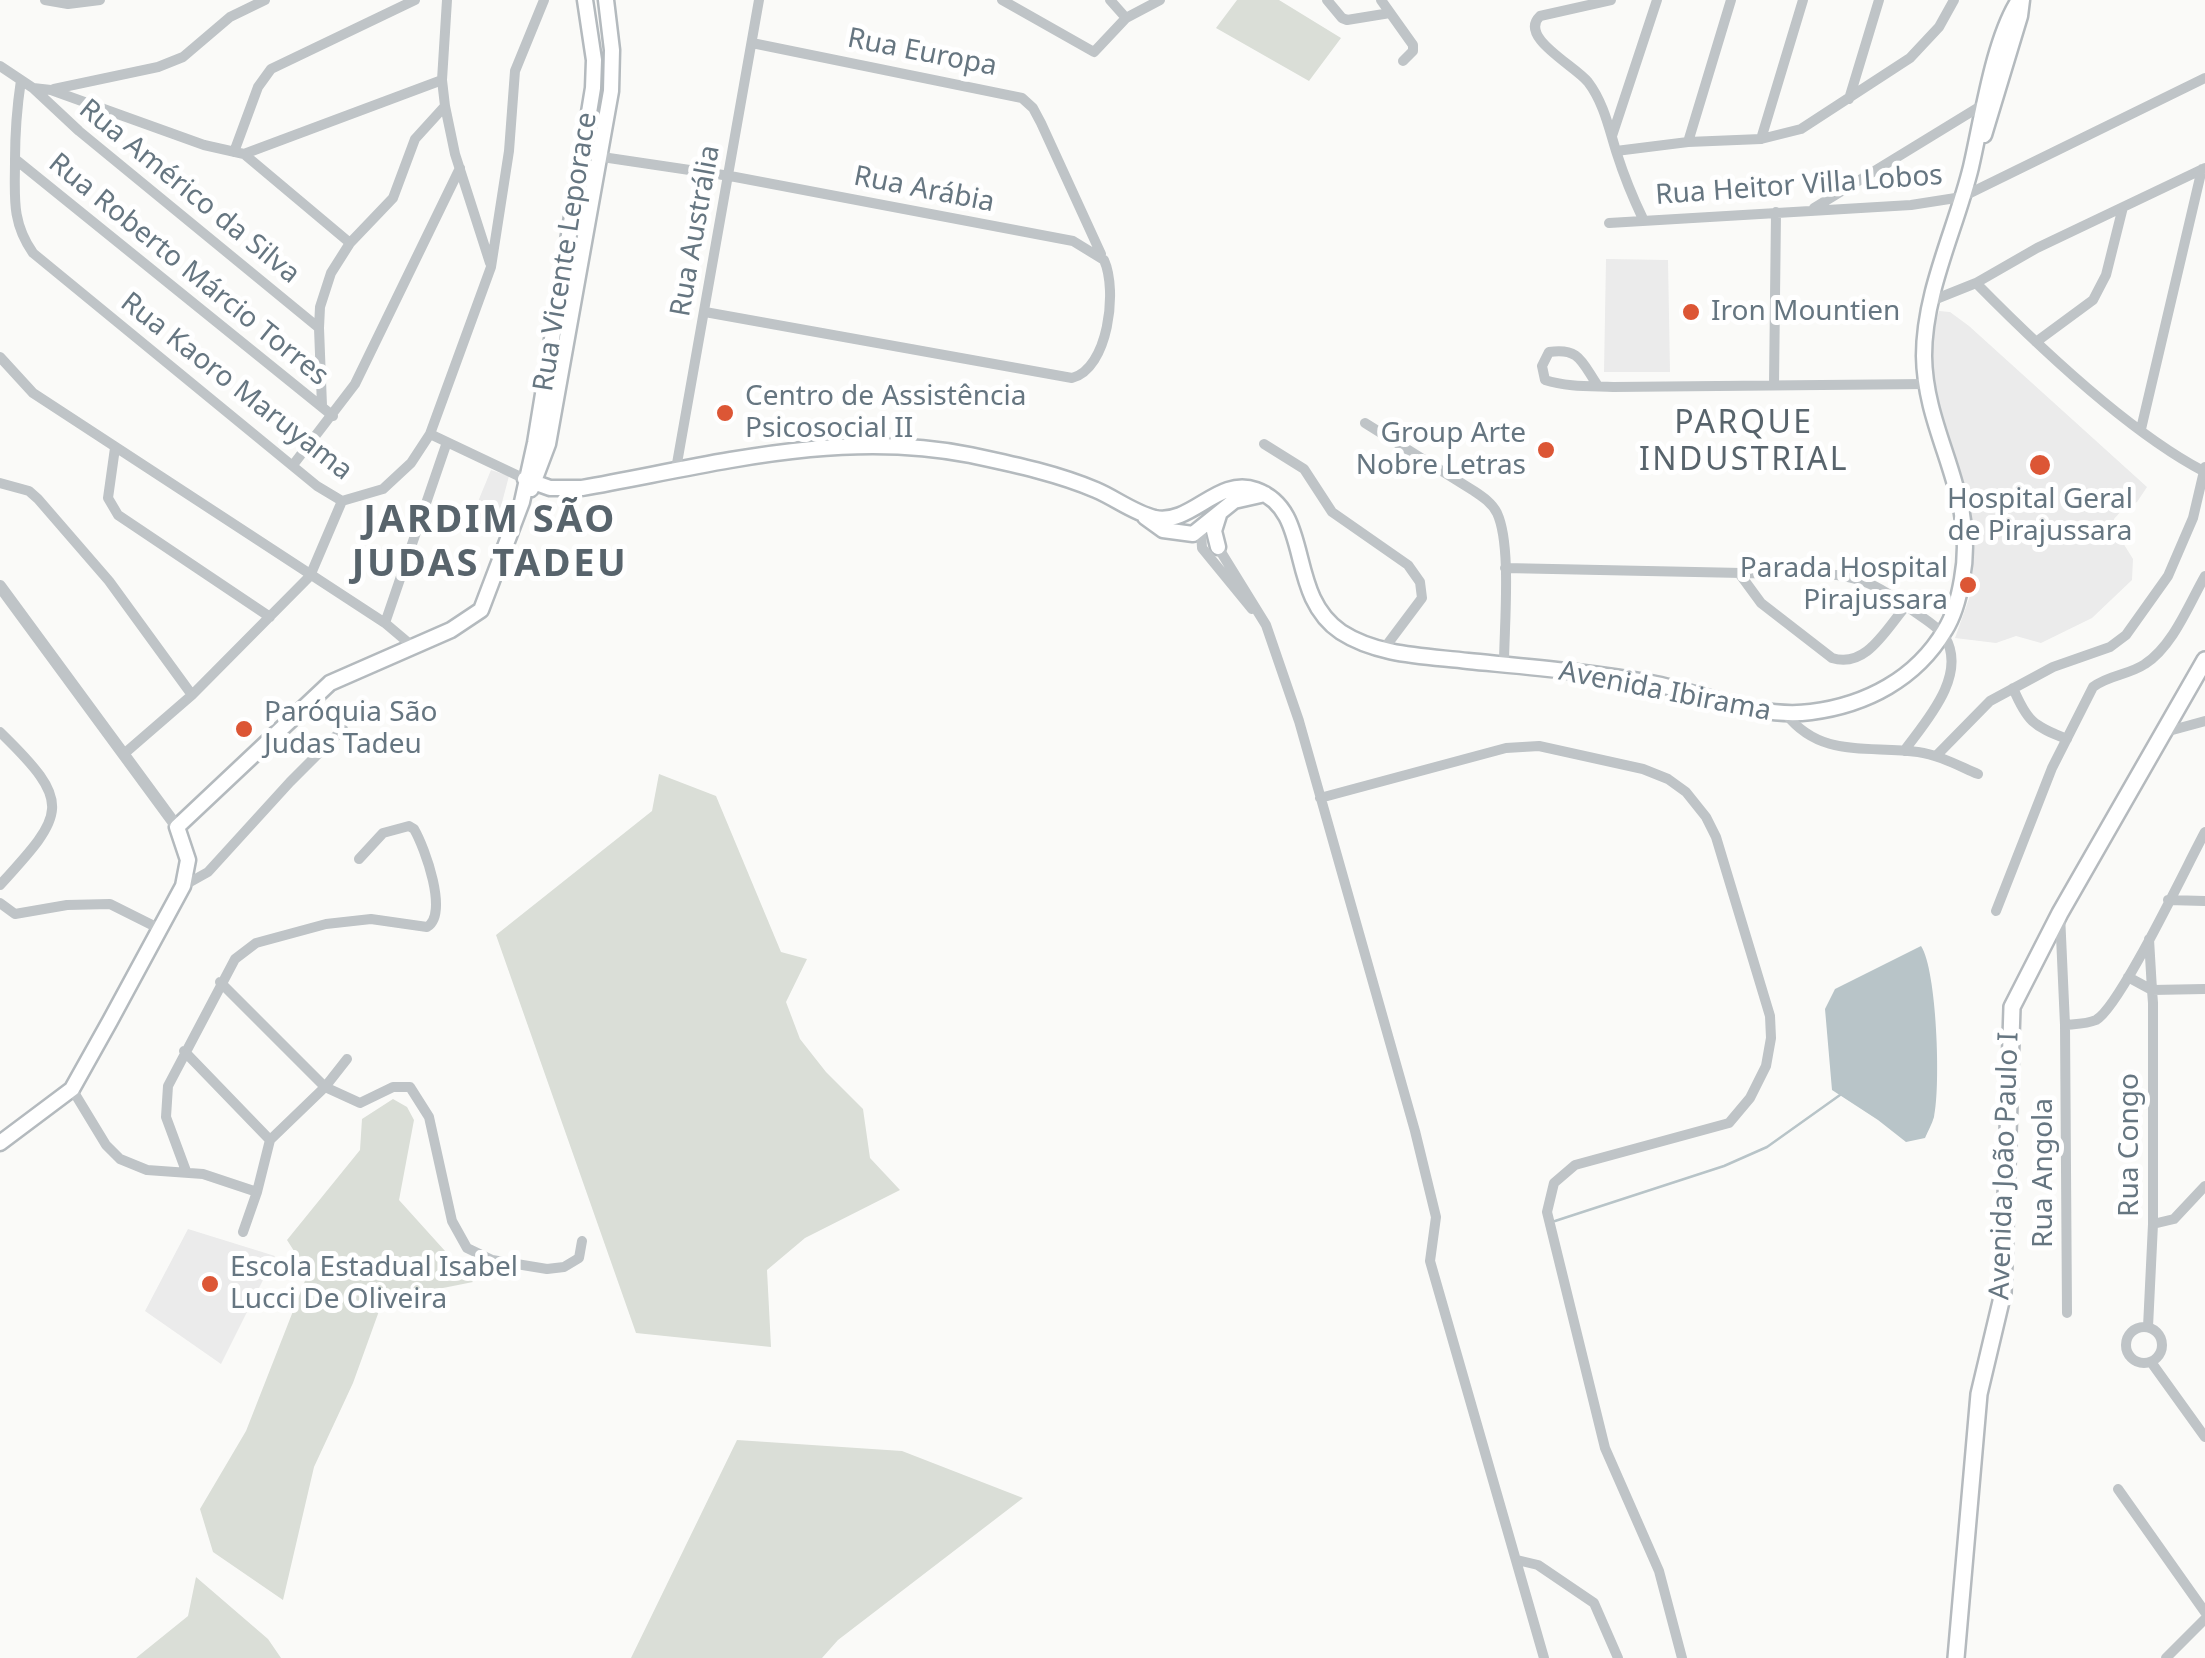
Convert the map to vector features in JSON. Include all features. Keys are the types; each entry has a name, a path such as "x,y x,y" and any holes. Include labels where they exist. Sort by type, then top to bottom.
{"main road":[{"name":"Rua Vicente Leporace","path":"177,828 330,683 451,630 482,610 530,481 594,71 585,0"},
{"path":"606,0 612,74 601,157 548,444 530,481 550,488 582,488 798,448 849,444 910,446 966,454 1060,477 1098,491 1140,513 1154,526 1186,535 1201,531 1234,501 1266,494"},
{"name":"Avenida Ibirama","path":"1266,494 1288,513 1304,581 1315,604 1344,634 1383,650 1652,683 1786,714 1840,707 1874,696 1914,668 1943,635 1959,597 1966,525 1926,384 1925,346 1931,302 1972,163 1984,104 2010,13 2020,0"},
{"name":"Avenida Ibirama","path":"1972,163 1992,113 2020,16 2020,0"},
{"path":"1170,518 1240,487 1266,494"},
{"path":"1201,531 1202,503"},
{"path":"1140,513 1170,518 1201,531"},
{"path":"1218,547 1214,531 1219,515"},
{"name":"Avenida João Paulo I","path":"1956,1658 1978,1408 2003,1293 2009,1021 2016,994 2205,660"},
{"path":"0,1142 72,1089 182,886 188,860 177,828"}],"street":[{"path":"45,0 68,4 100,0"},
{"path":"51,90 183,57 230,17 265,0"},
{"path":"239,153 258,87 271,69 385,8 415,0"},
{"path":"447,0 442,80 445,106 490,266"},
{"name":"Rua Kaoro Maruyama","path":"21,80 13,133 12,199 23,240 32,253 342,502 383,488 411,463 430,434 490,266 509,151 515,72 544,0"},
{"name":"Rua Austrália","path":"676,469 760,0"},
{"path":"1002,0 1091,52 1097,51 1126,18 1160,0"},
{"path":"1110,0 1126,18"},
{"path":"1328,0 1348,20 1390,13"},
{"path":"1381,0 1413,45 1404,61"},
{"path":"1610,0 1540,16 1533,23 1533,30 1538,39 1586,80 1597,96 1643,219"},
{"path":"1612,136 1658,0"},
{"path":"1688,142 1730,0"},
{"path":"1761,138 1804,0"},
{"path":"1849,100 1879,0"},
{"path":"1616,151 1761,138 1801,130 1923,46 1954,0"},
{"name":"Rua Europa","path":"752,42 1022,98 1033,108 1104,260"},
{"name":"Rua Américo da Silva","path":"0,66 33,88 78,131 319,328"},
{"name":"Rua Heitor Villa Lobos","path":"1608,223 1911,205 1962,197 2205,78"},
{"path":"239,153 442,80"},
{"path":"33,88 51,90 239,153 350,244"},
{"path":"1811,210 1984,104"},
{"path":"322,406 320,307 332,273 350,244 393,198 415,138 445,106"},
{"path":"0,134 13,133"},
{"name":"Rua Arábia","path":"582,154 730,176 1073,241 1104,260"},
{"name":"Rua Roberto Márcio Torres","path":"15,159 334,416"},
{"path":"293,465 355,384 460,168"},
{"path":"1931,302 2203,168"},
{"path":"2140,429 2203,168"},
{"path":"2036,342 2093,300 2106,275 2124,207"},
{"path":"1774,385 1776,212"},
{"path":"704,312 1072,378 1086,372 1106,329 1112,293 1104,260"},
{"path":"1936,756 1990,701 2054,667 2110,647 2139,620 2161,589 2185,539 2205,470 2140,429 2036,342 1976,282"},
{"path":"1598,386 1574,353 1566,349 1548,352 1542,366 1546,380 1598,386 1926,384"},
{"path":"0,357 33,393 385,623 411,646"},
{"path":"1365,423 1490,502 1498,515 1505,568 1504,665"},
{"path":"430,434 530,481"},
{"path":"385,623 447,442"},
{"path":"1264,444 1304,469 1332,512 1416,573 1422,598 1383,650"},
{"path":"115,448 108,498 118,515 270,617"},
{"path":"0,483 29,491 38,499 109,580 192,695"},
{"path":"124,753 192,695 310,576 342,502"},
{"path":"1266,625 1206,554 1199,541 1201,531 1218,547 1266,625 1320,798 1432,1200 1436,1217 1430,1261 1544,1658"},
{"path":"1505,568 1856,578 1879,586 1943,635 1948,650 1946,687 1904,750"},
{"path":"1739,573 1761,603 1832,658 1840,660 1856,660 1866,653 1906,606"},
{"path":"1996,911 2066,738 2097,682 2135,670 2156,656 2205,576"},
{"path":"0,586 177,828"},
{"path":"2012,688 2029,720 2038,728 2066,738"},
{"path":"1786,714 1800,730 1830,746 1936,756 1978,774"},
{"path":"2165,732 2205,721"},
{"path":"182,886 208,872 343,729"},
{"path":"0,732 48,783 54,810 37,845 0,885"},
{"path":"1320,798 1506,748 1539,746 1643,769 1668,779 1686,792 1716,837 1770,1016 1766,1066 1750,1098 1729,1123 1574,1165 1554,1183 1547,1212 1605,1448 1659,1572 1682,1658"},
{"path":"186,1171 172,1139 165,1098 184,1051 235,959 245,950 275,937 346,921 426,926 434,922 438,913 436,897 414,829 409,826 383,833 359,859"},
{"path":"2066,1026 2096,1020 2128,977 2205,832"},
{"path":"2168,900 2205,900"},
{"path":"0,903 15,914 110,904 158,928"},
{"name":"Rua Angola","path":"2060,913 2066,1026 2067,1313"},
{"name":"Rua Congo","path":"2148,1327 2153,1224 2149,940"},
{"path":"2128,977 2152,990 2205,988"},
{"path":"220,982 325,1087 360,1103 393,1087 410,1088 429,1117 452,1221 467,1248 492,1260 548,1269 572,1264 579,1258 582,1241"},
{"path":"184,1051 270,1140"},
{"path":"243,1232 270,1140 325,1087 347,1059"},
{"path":"72,1089 106,1146 120,1159 147,1170 216,1177 256,1192"},
{"path":"2153,1224 2174,1219 2205,1186"},
{"path":"2148,1327 2160,1337 2160,1346 2151,1362 2138,1362 2127,1347 2131,1332 2148,1327"},
{"path":"2151,1362 2205,1437"},
{"path":"2118,1489 2205,1615 2166,1658"},
{"path":"1517,1560 1538,1566 1594,1603 1618,1658"}],"shaded area":[{"path":"1237,0 1279,0 1341,38 1309,81 1216,28"},
{"path":"1606,259 1668,260 1670,372 1604,372"},
{"name":"Hospital Geral de Pirajussara","path":"1939,311 1950,312 1969,326 2147,487 2137,502 2114,519 2115,530 2133,559 2132,580 2092,618 2041,643 2016,636 1996,643 1955,638 1971,593 1975,538 1969,505 1933,390 1931,342"},
{"path":"491,470 509,476 495,529 470,521"},
{"path":"659,774 716,796 781,952 807,959 786,1002 800,1039 863,1109 870,1158 900,1190 805,1238 767,1270 771,1347 636,1333 496,935 652,811"},
{"path":"1921,946 1934,1003 1936,1102 1925,1138 1906,1142 1832,1090 1825,1009 1835,989"},
{"path":"393,1099 407,1107 414,1120 399,1200 473,1282 383,1300 353,1383 314,1467 283,1600 213,1552 200,1509 246,1431 308,1273 287,1240 360,1150 362,1119"},
{"name":"Escola Estadual Isabel Lucci De Oliveira","path":"188,1229 275,1256 221,1364 145,1311"},
{"path":"737,1440 902,1451 1023,1498 838,1640 822,1658 631,1658"},
{"path":"196,1577 268,1639 281,1658 136,1658 188,1616"}],"waterway":[{"path":"1555,1221 1724,1166 1767,1147 1840,1095"}],"place":[{"name":"Iron Mountien","path":"1691,312"},
{"name":"Centro de Assistência Psicosocial II","path":"725,413"},
{"name":"Group Arte Nobre Letras","path":"1546,450"},
{"name":"Hospital Geral de Pirajussara","path":"2040,465"},
{"name":"Parada Hospital Pirajussara","path":"1968,585"},
{"name":"Paróquia São Judas Tadeu","path":"244,729"},
{"name":"Escola Estadual Isabel Lucci De Oliveira","path":"210,1284"}],"district":[{"name":"PARQUE INDUSTRIAL","path":"1744,442"},
{"name":"JARDIM SÃO JUDAS TADEU","path":"490,543"}]}
